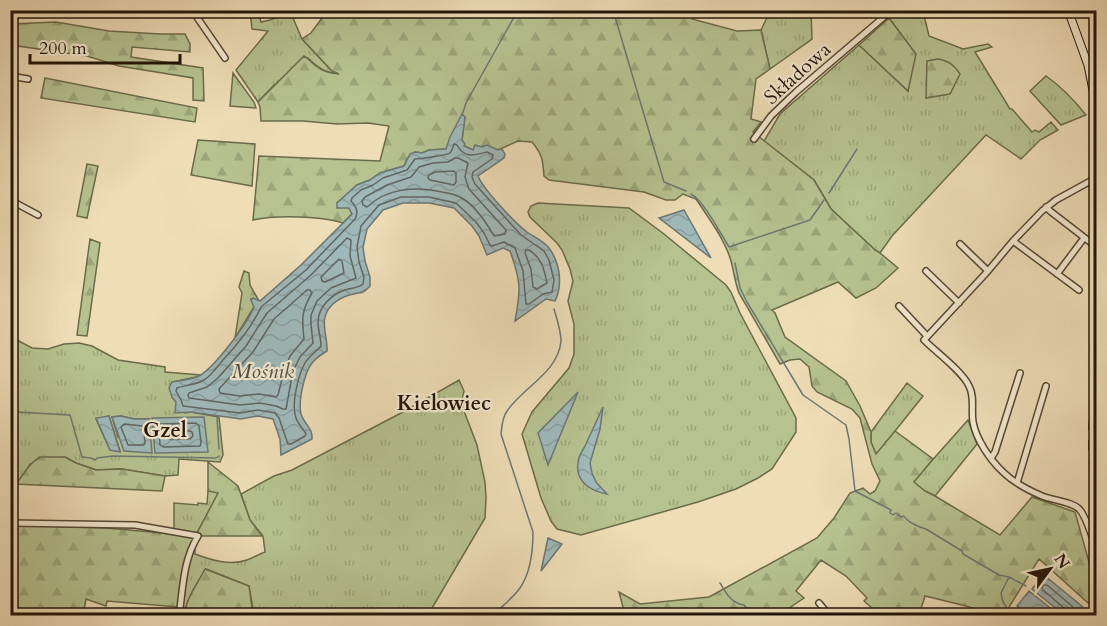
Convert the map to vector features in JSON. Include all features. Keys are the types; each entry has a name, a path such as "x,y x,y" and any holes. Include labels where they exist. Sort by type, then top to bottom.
{"street":[{"path":"192,10 225,58"},
{"name":"Składowa","path":"754,139 780,107 892,10"},
{"path":"1068,10 1088,65 1096,105"},
{"path":"10,76 28,79"},
{"path":"1096,178 1046,207 924,340 968,382 972,395 975,432 991,458 1017,483 1078,508 1096,548"},
{"path":"10,200 38,215"},
{"path":"1046,207 1094,245"},
{"path":"1057,274 1084,238"},
{"path":"1013,242 1078,290"},
{"path":"960,244 988,271"},
{"path":"926,271 959,303"},
{"path":"898,306 927,336"},
{"path":"991,458 995,452 1020,372"},
{"path":"1017,483 1046,386"},
{"path":"10,523 135,525 198,536 190,551 183,577 179,615"},
{"path":"819,603 830,615"}],"green space":[{"path":"693,10 692,19 737,31 761,30 770,69 756,79 751,119 761,122 753,132 814,180 831,209 898,268 876,288 856,298 838,282 772,310 785,337 846,381 871,432 871,442 876,454 895,431 933,459 914,482 925,491 1000,535 1032,497 1075,512 1096,587 1096,610 1039,559 1009,607 1008,615 994,615 925,596 919,615 880,615 864,601 867,598 846,576 821,560 796,591 804,598 779,615 669,616 665,613 625,615 619,592 640,604 709,597 817,538 834,518 850,493 863,488 870,494 875,491 880,481 872,464 860,418 852,409 817,392 812,386 809,367 800,359 780,364 739,293 725,245 696,199 683,194 675,200 666,200 644,192 549,180 544,176 541,157 532,142 518,141 498,150 486,146 473,150 464,146 462,140 465,117 446,149 415,152 407,159 404,166 380,173 357,185 337,203 349,208 352,214 343,223 298,217 253,220 259,156 380,161 389,126 368,123 261,121 258,102 304,56 321,70 339,74 332,71 302,39 311,33 327,11"},
{"path":"904,10 923,11 929,36 963,49 988,44 992,47 975,52 1010,109 1032,132 1035,130 1039,132 1051,122 1058,130 1040,140 1021,159 986,135 892,236 880,253 831,209 814,180 764,141 780,114 859,45 908,91 915,54 889,18"},
{"path":"250,11 262,11 261,22 290,11 302,39 332,71 346,76 325,71 308,58 273,86 258,102 236,70 268,31 252,29"},
{"path":"770,11 811,11 812,39 770,69 761,30"},
{"path":"889,18 916,54 908,91 859,45"},
{"path":"56,22 109,31 185,34 190,44 190,52 132,47 131,57 203,68 204,101 193,100 193,78 119,66 87,56 11,45 11,24"},
{"path":"938,59 951,64 960,74 950,94 926,98 927,61"},
{"path":"233,73 254,102 256,108 230,106"},
{"path":"1046,76 1068,94 1086,115 1061,125 1030,91"},
{"path":"45,78 197,108 195,122 41,98"},
{"path":"198,140 255,144 252,186 191,175"},
{"path":"87,164 98,166 87,218 77,216"},
{"path":"538,203 629,208 726,285 796,418 796,432 772,469 736,489 581,535 557,529 541,498 522,434 532,412 569,368 574,354 574,324 568,301 573,281 562,250 530,217 528,212 531,206"},
{"path":"90,239 100,243 87,336 77,335"},
{"path":"244,271 249,273 250,285 259,301 251,299 254,307 235,338 242,293 239,287"},
{"path":"11,340 17,340 32,348 48,349 64,344 79,343 92,346 118,360 165,367 165,372 201,375 172,382 172,397 185,413 219,417 223,455 220,462 179,459 178,475 165,476 122,469 96,470 65,457 30,464 24,475 11,488","holes":["109,416 120,451 110,450 96,419","121,416 134,419 148,419 118,437 112,417"]},
{"path":"459,380 464,391 462,400 464,411 477,445 485,482 485,518 428,615 254,615 249,586 206,569 185,610 178,607 182,572 194,538 201,536 195,546 195,554 221,562 241,562 265,552 263,536 250,520 241,494 403,412"},
{"path":"907,383 923,396 876,455 871,442 871,432"},
{"path":"968,420 977,444 935,496 925,491 913,482"},
{"path":"40,457 65,457 96,470 122,469 165,476 162,491 16,484 29,466"},
{"path":"208,462 238,486 250,520 262,536 201,536 197,533 218,493 208,491"},
{"path":"208,491 219,492 197,533 174,529 174,503 207,504"},
{"path":"10,525 106,528 194,538 182,572 178,607 107,601 106,606 86,599 83,615 11,615"},
{"path":"205,569 249,586 253,615 185,615 189,597"}],"water":[{"name":"Mośnik","path":"462,114 465,117 462,140 464,146 473,150 475,145 482,147 487,145 498,150 502,149 505,154 504,158 478,176 508,214 527,232 544,243 553,254 560,281 555,301 546,299 515,321 519,286 510,251 503,248 487,255 472,226 454,208 429,203 403,203 383,210 367,229 363,247 370,286 362,292 340,299 332,305 325,317 327,351 315,359 309,368 301,395 301,414 311,432 312,439 281,455 280,439 273,419 258,416 241,419 191,412 175,413 176,402 169,388 172,382 199,376 205,371 221,355 245,323 254,307 251,300 253,298 260,301 301,265 352,214 349,208 337,208 337,203 357,185 380,173 404,166 410,154 446,149"},
{"path":"684,210 711,258 659,218"},
{"path":"578,392 548,465 538,433"},
{"path":"603,407 600,429 590,463 596,482 607,494 595,491 585,484 578,470 579,457"},
{"path":"109,416 120,452 110,450 96,418"},
{"path":"112,417 149,419 152,453 124,451"},
{"path":"204,417 208,452 155,453 152,418"},
{"path":"548,538 562,544 541,571"},
{"path":"1044,575 1083,607 1076,615 1064,615 1032,589"},
{"path":"1029,591 1059,615 1028,615 1017,606"}],"waterway":[{"path":"462,115 466,103 518,10"},
{"path":"613,10 664,182 686,191"},
{"path":"829,193 857,149"},
{"path":"691,194 706,210 729,247 810,220 824,200"},
{"path":"735,263 740,288 747,302 803,395 846,425 855,491 891,510 890,513 893,515 896,513 901,517 904,516 910,522 926,529 999,575 1009,577 1026,586"},
{"path":"492,616 524,582 533,546 533,532 501,434 502,422 514,402 554,362 561,341 554,309"},
{"path":"10,402 16,412 70,415 82,457 95,460 113,456 216,458 219,456"},
{"path":"217,417 219,449"},
{"path":"1009,577 1001,593 1003,602 1012,616"},
{"path":"720,583 730,597 744,605 753,616"}],"railway":[{"path":"1096,361 1089,416 1091,490 1096,514"}],"district":[{"name":"Kielowiec","path":"444,403"},
{"name":"Gzel","path":"165,430"}]}
